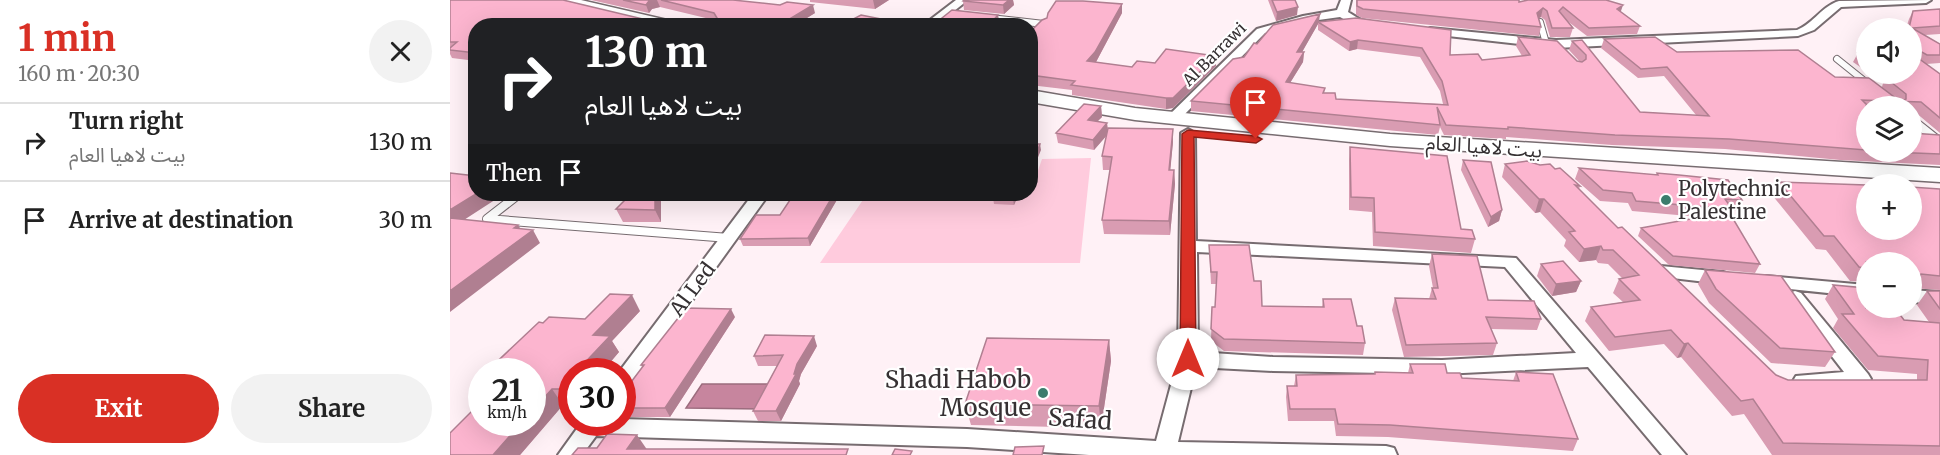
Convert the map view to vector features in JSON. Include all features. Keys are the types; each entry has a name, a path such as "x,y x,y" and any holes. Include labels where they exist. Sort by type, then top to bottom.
{"main road":[{"path":"561,0 655,18"},
{"path":"598,0 663,18"},
{"name":"بيت لاهيا العام","path":"1038,97 1172,119 1390,140 1938,180"},
{"name":"بيت لاهيا العام","path":"1038,108 1188,134 1552,168 1856,184"},
{"name":"بيت لاهيا العام","path":"1922,185 1938,180"}],"street":[{"path":"942,18 950,14 963,0"},
{"path":"1346,0 1342,13 1358,23 1382,26"},
{"path":"1417,29 1555,46 1798,33 1811,29 1839,4 1926,0"},
{"name":"Al Barrawi","path":"1172,119 1261,31 1303,19 1342,13"},
{"path":"1165,453 1188,359 1188,134"},
{"name":"Al Led","path":"636,364 756,201"},
{"path":"1188,246 1510,262 1675,455"},
{"path":"1645,257 1685,296"},
{"path":"1661,272 1856,290"},
{"path":"1784,284 1861,379 1786,382"},
{"path":"1922,297 1940,298"},
{"path":"1188,359 1273,364 1442,367 1593,359"},
{"name":"Safad","path":"636,428 964,447 1165,453 1386,455"},
{"path":"569,455 584,436"}],"lane":[{"path":"978,16 994,18"},
{"path":"1540,22 1555,46"},
{"path":"1038,23 1044,24"},
{"path":"1837,59 1870,86"},
{"path":"1922,128 1940,142"},
{"path":"510,201 487,219 730,238"}],"shaded area":[{"path":"1091,158 1080,263 820,263 862,201 1038,201 1038,171 1042,159"},
{"path":"702,384 773,384 760,409 686,408"}],"building":[{"path":"450,0 563,0 639,18 468,18 468,52 450,50 457,42 450,42"},
{"path":"623,0 653,0 646,5"},
{"path":"661,0 733,0 780,5 787,2 813,5 791,18 717,18 714,13"},
{"path":"964,0 1009,0 1003,5"},
{"path":"1272,0 1295,0 1298,7 1277,12"},
{"path":"1357,0 1519,0 1519,2 1606,0 1623,5 1617,9 1640,26 1589,28 1563,7 1559,11 1573,28 1552,28 1547,11 1543,8 1537,13 1541,27 1363,9 1357,6"},
{"path":"1056,1 1122,4 1095,52 1087,61 1132,67 1137,61 1155,63 1166,49 1216,56 1173,98 1071,85 1075,81 1038,76 1038,24 1047,18"},
{"path":"1940,9 1940,26 1922,27 1922,18 1911,18 1913,11"},
{"path":"952,10 998,15 995,18 942,18"},
{"path":"1320,14 1297,52 1304,52 1286,82 1325,88 1323,93 1335,93 1336,99 1448,105 1442,81 1422,48 1358,40 1350,42 1318,22 1356,18 1451,30 1450,55 1478,54 1482,60 1530,55 1518,37 1557,41 1577,61 1582,62 1586,59 1586,55 1572,41 1582,40 1640,112 1709,116 1667,67 1641,69 1604,39 1655,37 1677,52 1798,50 1835,77 1856,78 1856,84 1877,84 1893,96 1856,96 1856,149 1729,139 1446,125 1437,107 1440,125 1191,101 1233,59 1244,57 1254,43 1257,44 1273,25"},
{"path":"861,15 876,18 855,18"},
{"path":"1922,34 1940,44 1940,55 1927,55 1922,52"},
{"path":"1922,61 1940,74 1940,118 1922,103 1922,96 1906,96 1894,84 1922,84"},
{"path":"1084,104 1101,106 1088,120 1107,123 1093,140 1056,133"},
{"path":"1108,128 1173,129 1169,170 1174,170 1169,221 1102,220 1112,157 1102,156"},
{"path":"1922,134 1940,135 1940,154 1922,153"},
{"path":"1350,147 1447,156 1461,229 1472,230 1475,239 1375,232 1374,198 1351,197"},
{"path":"1463,160 1491,162 1502,210 1491,217"},
{"path":"1527,161 1540,165 1550,164 1555,169 1560,168 1580,186 1575,185 1618,228 1622,227 1776,375 1788,380 1927,380 1928,360 1878,356 1842,314 1854,314 1833,285 1856,287 1856,318 1902,318 1940,323 1940,446 1783,443 1753,399 1741,401 1688,343 1684,344 1671,330 1615,337 1591,307 1640,300 1619,279 1639,275 1613,250 1603,250 1601,246 1584,249 1569,232 1575,231 1505,164"},
{"path":"1579,168 1728,180 1742,200 1725,199 1730,206 1727,206 1729,209 1636,201 1632,193 1603,190"},
{"path":"450,173 468,175 468,199 450,210"},
{"path":"1779,182 1856,185 1856,240 1922,240 1922,188 1940,189 1940,276 1922,274 1922,252 1856,252 1856,263 1834,236 1824,236"},
{"path":"624,201 655,201 655,210 616,209"},
{"path":"789,201 830,201 808,238 740,239 756,215 780,215"},
{"path":"1729,212 1760,264 1673,256 1641,228"},
{"path":"450,218 518,225 514,228 533,230 450,291"},
{"path":"1209,245 1249,245 1254,281 1261,281 1262,306 1324,307 1323,299 1351,299 1357,326 1362,326 1365,343 1224,339 1211,329 1217,272 1211,272"},
{"path":"1432,254 1477,256 1488,300 1534,301 1541,319 1486,317 1497,343 1406,345 1395,298 1436,299 1432,288 1438,288"},
{"path":"1563,261 1581,281 1556,284 1541,264"},
{"path":"1705,270 1781,276 1835,352 1780,348 1716,289"},
{"path":"1927,291 1940,291 1940,309"},
{"path":"610,294 632,295 593,335 610,336 589,358 558,358 558,389 552,389 546,396 546,358 501,358 539,322 543,323 549,317 585,319"},
{"path":"686,308 731,309 665,408 636,408 636,376 644,365 641,365"},
{"path":"765,335 814,336 797,364 794,374 796,374 776,411 753,411 783,355 754,356"},
{"name":"Shadi Habob Mosque","path":"987,338 1109,340 1099,406 965,404"},
{"path":"1410,364 1445,364 1447,373 1460,373 1462,378 1519,381 1516,372 1553,374 1578,439 1390,425 1338,424 1335,409 1290,409 1287,386 1297,386 1296,375 1413,373"},
{"path":"468,415 468,436 510,436 493,455 450,455 450,433"},
{"path":"636,435 637,435 627,449 848,449 846,455 572,455 578,448 597,448 606,436"},
{"path":"1044,446 1042,455 1013,455 1015,447"},
{"path":"895,449 912,451 910,455 892,455"}],"place":[{"name":"Polytechnic Palestine","path":"1666,200"},
{"name":"Shadi Habob Mosque","path":"1043,393"}],"route":[{"path":"1188,359 1188,134 1256,139"}]}
